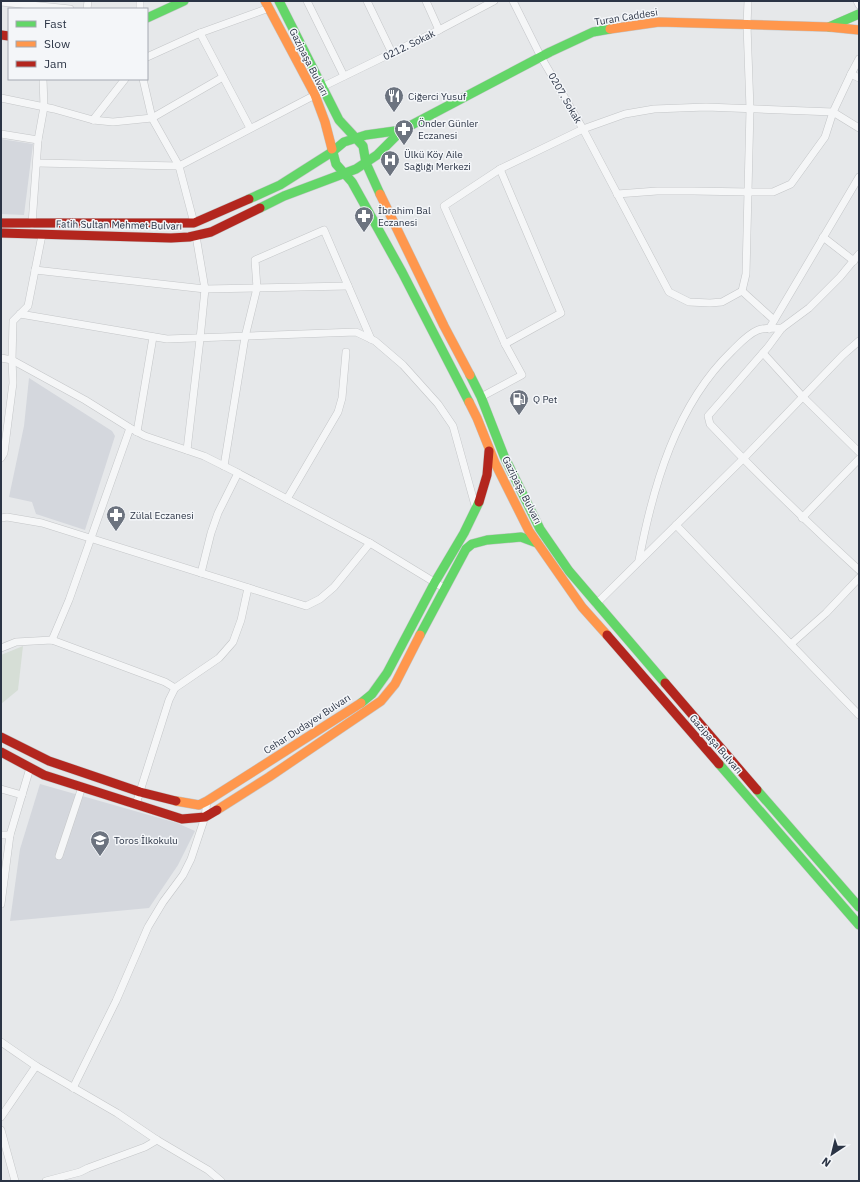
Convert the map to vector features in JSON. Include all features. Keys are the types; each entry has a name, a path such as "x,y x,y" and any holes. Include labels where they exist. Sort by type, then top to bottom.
{"street":[{"path":"148,18 184,1"},
{"name":"Gazipaşa Bulvarı","path":"279,1 339,120 363,146 366,163 444,326 481,397 504,456 540,529 569,571 596,604 859,906"},
{"path":"307,1 344,76"},
{"path":"368,1 392,53"},
{"path":"426,1 439,30"},
{"name":"0212. Sokak","path":"322,87 439,30 494,1"},
{"name":"0207. Sokak","path":"513,1 541,57 582,129 669,292 689,302 710,303 722,302 742,291"},
{"path":"748,1 747,25 750,109 749,192 746,274 742,291 774,320"},
{"path":"856,1 859,5"},
{"path":"1,2 62,8"},
{"path":"148,58 267,4"},
{"name":"Gazipaşa Bulvarı","path":"267,4 315,95 325,122 336,164 355,187 405,279 477,418 489,449 529,531 582,607 859,925"},
{"path":"859,14 859,29"},
{"name":"Turan Caddesi","path":"829,27 859,14"},
{"name":"Turan Caddesi","path":"402,130 541,57 593,32 659,22 859,29"},
{"path":"200,33 250,128"},
{"path":"617,194 657,191 773,192 791,184 825,137 834,112 859,58"},
{"path":"851,74 859,78"},
{"path":"1,98 44,107 93,120 113,122 152,118 223,77"},
{"path":"32,224 38,140 44,107 43,80"},
{"path":"93,120 124,80"},
{"path":"143,80 152,118 179,166 194,223"},
{"path":"37,163 179,166 315,95"},
{"path":"481,397 522,375 505,344 444,206 500,169 582,129 626,114 654,109 706,107 834,112 859,128"},
{"name":"Fatih Sultan Mehmet Bulvarı","path":"1,223 194,223 280,185 332,152 344,142 366,135 402,130"},
{"name":"Fatih Sultan Mehmet Bulvarı","path":"1,233 171,238 196,236 211,232 284,196 356,169 377,155 402,130"},
{"path":"1,134 38,140"},
{"path":"500,169 561,313 505,344"},
{"path":"769,329 859,177"},
{"path":"224,466 245,337 257,288 255,260 324,230 372,339"},
{"path":"1,458 4,453 13,384 13,321 28,306 42,235"},
{"path":"186,450 205,289 196,236"},
{"path":"823,237 854,261"},
{"path":"859,254 840,277 809,308 782,328 763,353 708,416 710,424 743,459 802,518 859,570"},
{"path":"35,270 205,289 348,286"},
{"path":"20,314 167,340 356,332 372,339 403,365 438,404 453,426 476,510"},
{"path":"639,560 647,519 665,460 686,412 719,364 748,335 760,329 782,328"},
{"path":"52,640 133,430 153,337"},
{"path":"596,604 743,459 859,340"},
{"path":"287,499 338,412 342,398 346,352"},
{"path":"763,353 803,397 859,452"},
{"path":"1,358 12,360 85,400 133,430 204,456 238,473 370,543 444,588"},
{"name":"Cehar Dudayev Bulvarı","path":"1,737 49,761 140,792 187,804 199,805 207,801 360,704 372,694 387,673 435,582 476,510 487,476 489,449"},
{"path":"802,518 859,459"},
{"path":"201,573 211,533 238,473"},
{"path":"1,518 7,517 42,523 306,606 320,599 334,587 370,543"},
{"path":"676,525 859,715"},
{"name":"Cehar Dudayev Bulvarı","path":"1,752 44,775 182,819 205,817 269,777 381,701 395,684 444,588 466,550 472,544 487,540 521,537 537,543"},
{"path":"791,644 826,613 859,578"},
{"path":"136,804 169,700 176,688 219,658 233,642 241,620 248,588"},
{"path":"1,648 16,642 52,640 165,682 176,688"},
{"path":"1,904 10,835 30,768"},
{"path":"59,856 82,787"},
{"path":"1,789 22,795"},
{"path":"73,1088 116,1001 148,927 163,902 183,875 191,859 205,817 207,801"},
{"path":"1,835 10,835"},
{"path":"1,1042 36,1066 117,1113 157,1140 208,1170 221,1181"},
{"path":"1,1117 36,1066"},
{"path":"1,1130 15,1181"},
{"path":"46,1181 80,1172 145,1147 157,1140"}],"shaded area":[{"path":"1,139 33,144 24,215 1,214"},
{"path":"29,378 112,431 115,436 85,530 36,514 32,502 9,497 24,426"},
{"path":"23,646 18,690 1,704 1,655"},
{"name":"Toros İlkokulu","path":"40,784 177,823 195,831 178,865 149,908 10,921 20,849"}],"traffic: fast":[{"path":"148,18 184,1"},
{"path":"279,1 339,120 363,146 366,163 380,194"},
{"path":"829,27 859,14"},
{"path":"260,208 284,196 356,169 377,155 402,130 550,52 593,32 610,29"},
{"path":"249,199 280,185 332,152 344,142 366,135 402,130"},
{"path":"332,149 336,164 352,182 402,272 469,402"},
{"path":"470,375 481,397 504,456 540,529 569,571 665,683"},
{"path":"361,703 372,694 387,673 435,582 464,533 479,502"},
{"path":"420,635 466,549 472,544 487,540 521,537 537,543"},
{"path":"719,764 859,925"},
{"path":"757,790 859,907"}],"traffic: slow":[{"path":"265,1 315,95 325,122 332,149"},
{"path":"610,29 659,22 829,27 859,30"},
{"path":"380,194 444,326 470,375"},
{"path":"469,402 495,463 529,531 582,607 607,635"},
{"path":"217,810 269,777 381,701 395,684 420,635"},
{"path":"176,801 199,805 207,801 361,703"}],"traffic: jam":[{"path":"1,35 8,36"},
{"path":"1,223 194,223 249,199"},
{"path":"1,233 171,238 189,237 211,232 260,208"},
{"path":"479,502 487,475 489,451"},
{"path":"607,635 719,764"},
{"path":"665,683 757,790"},
{"path":"1,737 49,761 140,792 176,801"},
{"path":"1,752 44,775 182,819 205,817 217,810"}],"place":[{"name":"Ciğerci Yusuf","path":"394,113"},
{"name":"Önder Günler Eczanesi","path":"404,146"},
{"name":"Ülkü Köy Aile Sağlığı Merkezi","path":"390,177"},
{"name":"İbrahim Bal Eczanesi","path":"364,233"},
{"name":"Q Pet","path":"519,416"},
{"name":"Zülal Eczanesi","path":"116,532"},
{"name":"Toros İlkokulu","path":"100,857"}]}
